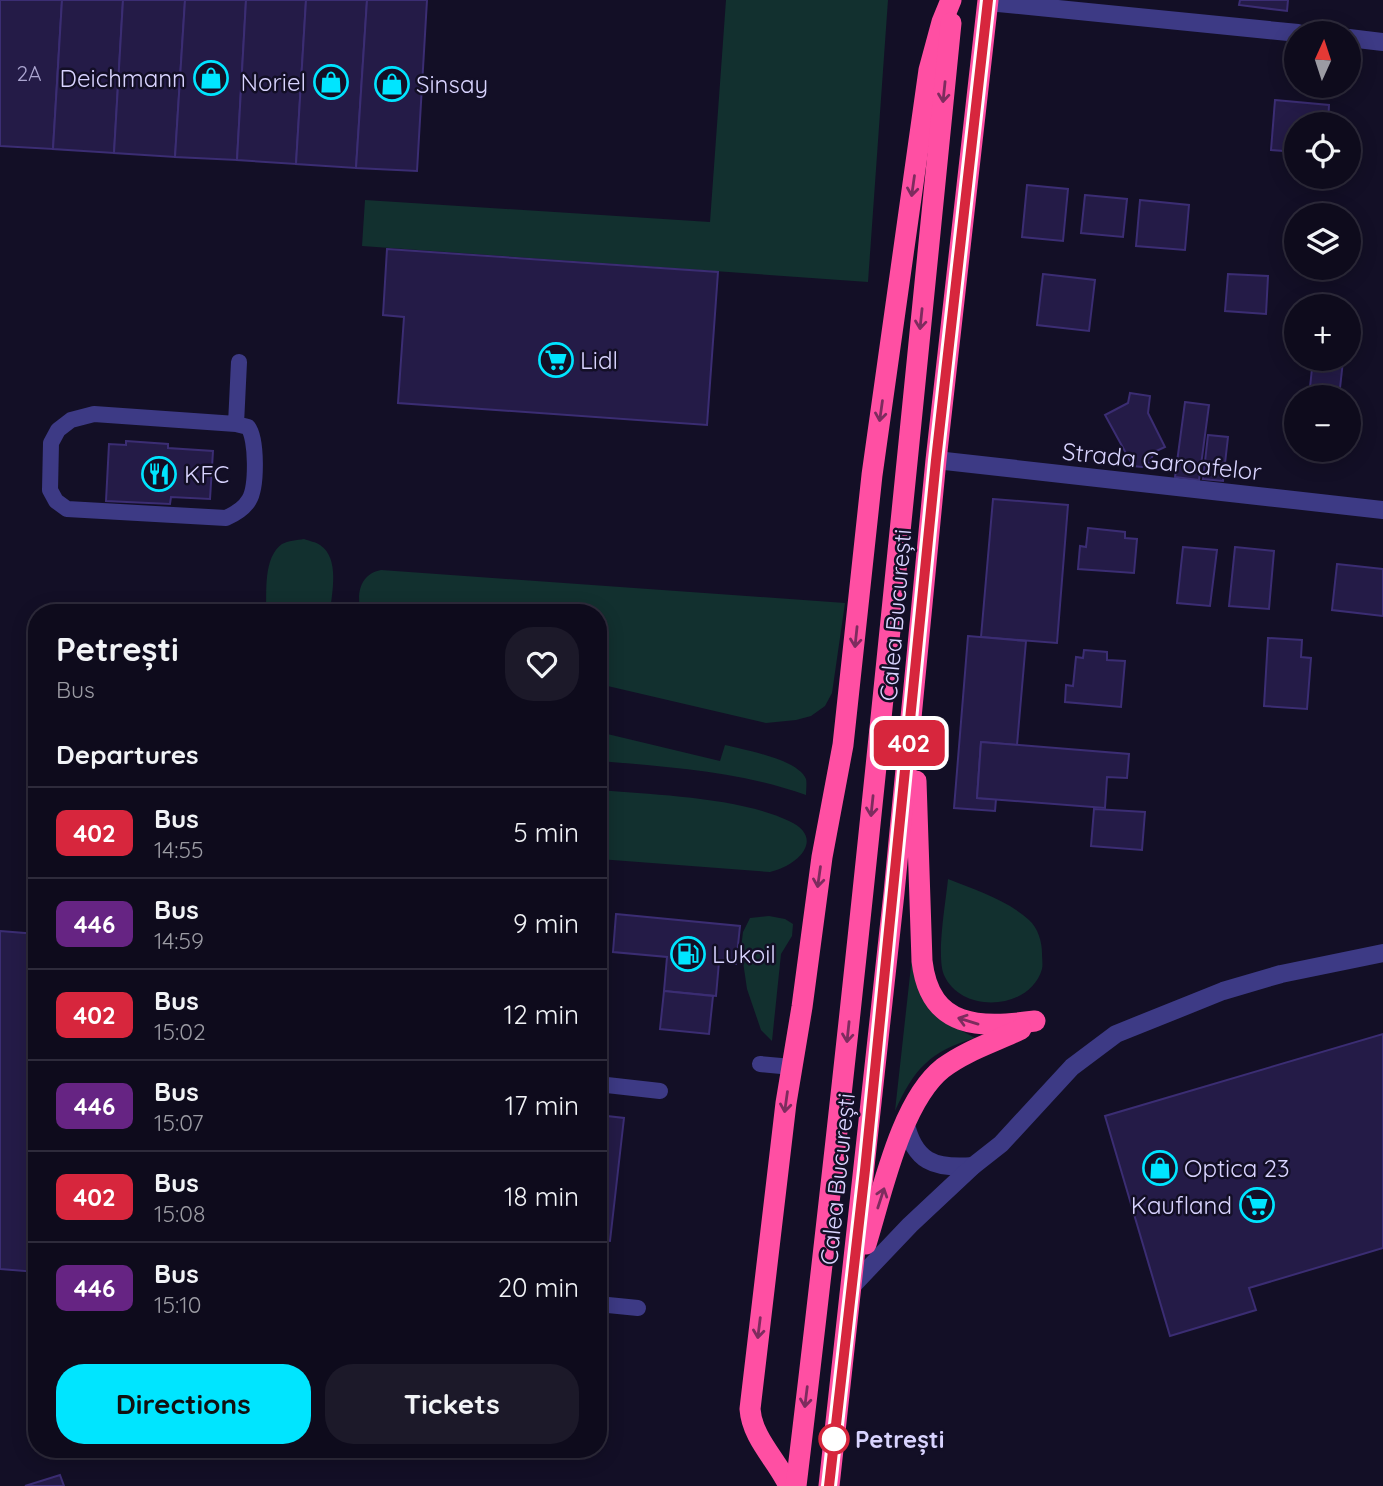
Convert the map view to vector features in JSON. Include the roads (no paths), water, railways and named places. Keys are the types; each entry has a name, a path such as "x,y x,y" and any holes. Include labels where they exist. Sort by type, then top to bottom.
{"highway":[{"path":"789,1486 757,1433 751,1420 750,1409 792,1067 822,857 844,734 872,475 929,70 942,22 952,0"},
{"name":"Calea București","path":"796,1486 879,741 952,0"},
{"name":"Calea București","path":"829,1486 912,717 936,460 988,1"},
{"path":"852,1286 905,1121 920,1092 945,1066 1035,1021 998,1026 970,1024 945,1010 928,988 922,961 918,806 912,717"}],"street":[{"path":"988,1 1056,4 1284,31"},
{"path":"1362,40 1383,42"},
{"name":"Strada Garoafelor","path":"936,460 1383,510"},
{"path":"852,1286 911,1225 1001,1143 1072,1067 1116,1034 1223,991 1282,974 1383,953"},
{"path":"905,1121 915,1149 924,1159 953,1168 973,1166"}],"lane":[{"path":"236,424 239,362"},
{"path":"94,414 236,424 248,427 255,439 253,491 247,504 226,518 67,509 56,501 50,490 51,443 58,430 71,420 94,414"},
{"path":"760,1064 792,1067"},
{"path":"607,1085 660,1091"},
{"path":"607,1305 638,1308"}],"place":[{"name":"Deichmann","path":"211,78"},
{"name":"Noriel","path":"331,82"},
{"name":"Sinsay","path":"392,84"},
{"name":"Lidl","path":"556,360"},
{"name":"KFC","path":"159,474"},
{"name":"Lukoil","path":"688,954"},
{"name":"Optica 23","path":"1160,1168"},
{"name":"Kaufland","path":"1257,1205"},
{"name":"Petrești","path":"834,1439"}]}
